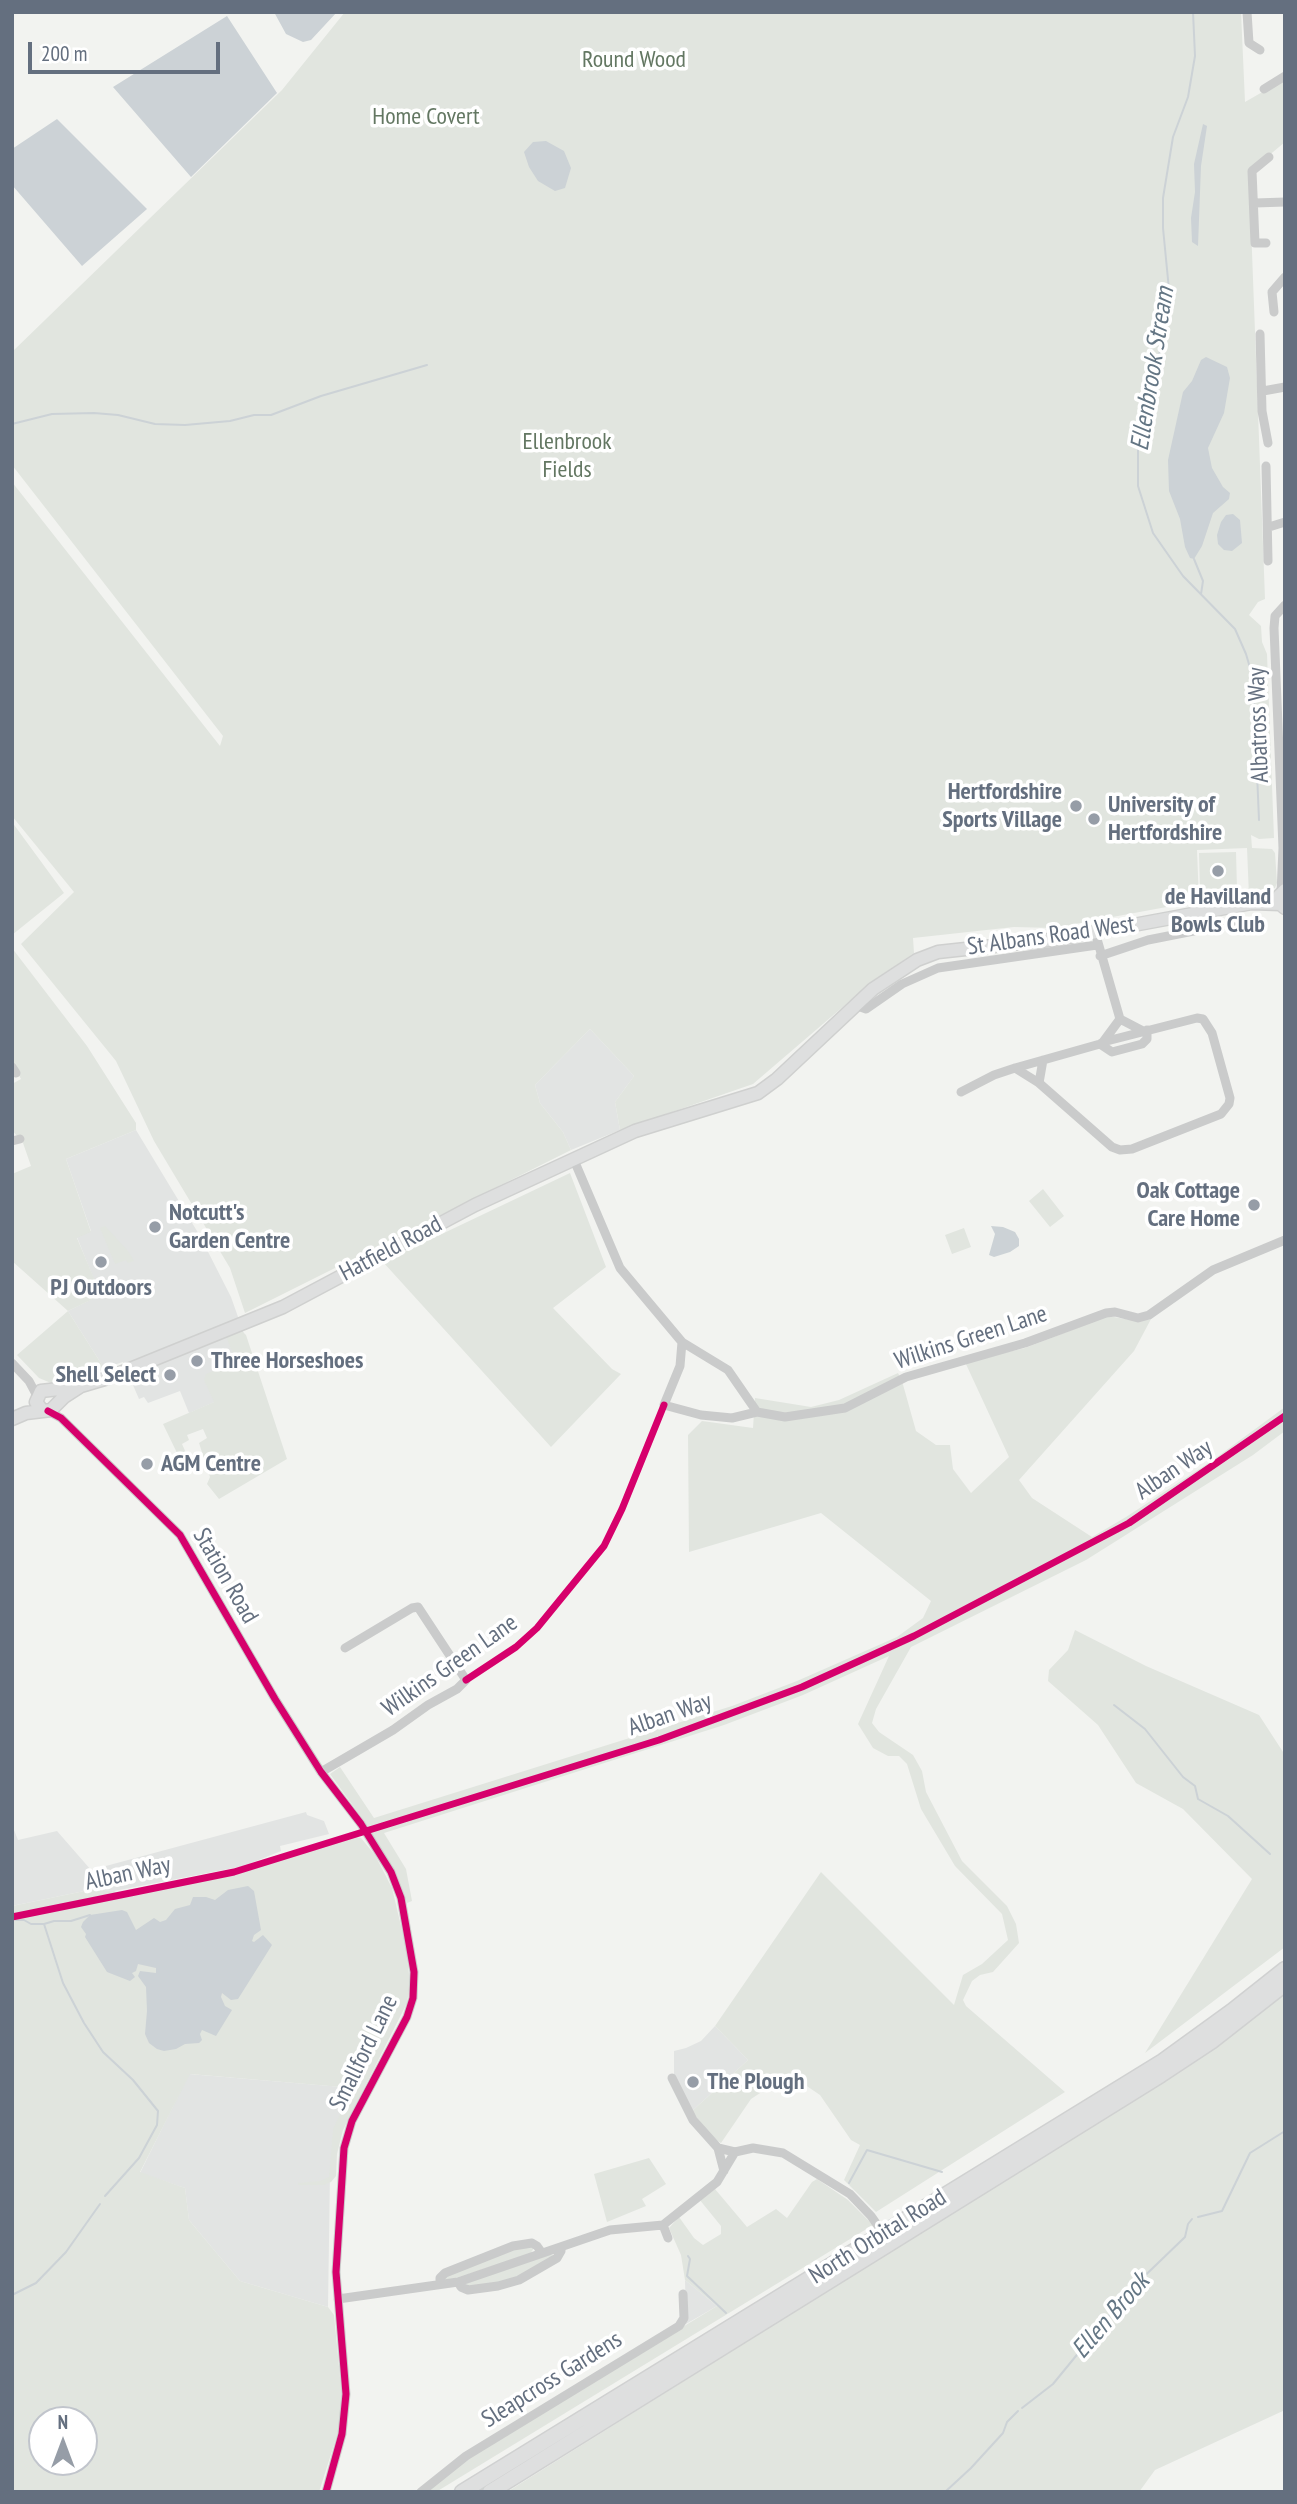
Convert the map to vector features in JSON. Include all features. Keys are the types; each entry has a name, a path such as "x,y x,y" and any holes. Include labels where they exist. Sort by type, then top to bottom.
{"highway":[{"name":"North Orbital Road","path":"462,2492 1163,2061 1233,2011 1285,1969"},
{"name":"North Orbital Road","path":"490,2492 1161,2075 1211,2042 1285,1984"}],"main road":[{"name":"St Albans Road West","path":"701,1110 758,1093 777,1079 855,1005 902,969 938,952 1096,939 1282,898"},
{"name":"Hatfield Road","path":"12,1419 81,1387 283,1307 475,1205 635,1131 701,1110"}],"street":[{"path":"1247,12 1249,43 1260,50"},
{"path":"1264,89 1285,76"},
{"path":"1266,243 1255,243 1252,171 1269,157"},
{"path":"1255,203 1285,202"},
{"path":"1274,312 1272,292 1285,276"},
{"path":"1260,334 1262,411 1268,443"},
{"path":"1263,391 1285,387"},
{"path":"1266,466 1268,562"},
{"path":"1269,527 1285,522"},
{"name":"Albatross Way","path":"1282,898 1284,850 1274,628 1275,615 1285,605"},
{"path":"1100,956 1148,940 1234,923"},
{"path":"1096,939 1120,1019 1145,1031"},
{"path":"961,1092 994,1075 1015,1068 1196,1018 1207,1023 1212,1033 1230,1098 1226,1111 1132,1149 1120,1150 1112,1147 1039,1083 1015,1068"},
{"path":"1102,1043 1120,1019"},
{"path":"1039,1083 1043,1060"},
{"path":"574,1160 620,1268 682,1342 728,1370 757,1412"},
{"name":"Wilkins Green Lane","path":"682,1342 680,1366 664,1405 701,1415 732,1418 757,1412 785,1417 845,1408 906,1377 964,1358 1025,1343 1106,1312 1138,1318 1149,1315 1213,1270 1285,1240"},
{"name":"Station Road","path":"12,1363 180,1535 226,1618 302,1743"},
{"name":"Wilkins Green Lane","path":"321,1772 393,1730 467,1680 418,1607 345,1648"},
{"name":"Smallford Lane","path":"302,1743 361,1824 391,1872 401,1898 415,1985 414,1998 407,2017 360,2103 346,2138 337,2229 336,2272 345,2384 344,2418 339,2451 326,2492"},
{"path":"672,2078 693,2120 718,2148 724,2171"},
{"path":"718,2148 735,2152 753,2148 783,2153 850,2194 883,2233"},
{"path":"338,2299 458,2281 610,2230 663,2225 717,2182 735,2152"},
{"path":"663,2225 668,2238"},
{"path":"440,2284 444,2273 513,2246 532,2244 542,2253"},
{"path":"458,2281 461,2287 468,2290 498,2286 534,2273 557,2258 561,2247"},
{"name":"Sleapcross Gardens","path":"421,2492 466,2456 679,2326 684,2318 683,2294"}],"shaded area":[{"path":"274,12 337,12 311,40 303,42 286,34"},
{"path":"227,16 277,93 191,177 113,87"},
{"path":"57,119 147,209 82,266 12,185 12,149"},
{"path":"1203,124 1207,126 1201,166 1198,246 1192,242 1191,218 1195,192 1194,164"},
{"path":"546,141 564,151 571,168 565,188 555,191 538,181 524,152 533,142"},
{"path":"1206,357 1227,367 1230,378 1224,413 1208,448 1212,468 1223,487 1230,493 1229,499 1213,513 1202,546 1194,559 1190,558 1185,547 1180,519 1169,491 1168,460 1183,392 1192,381 1201,360"},
{"path":"1233,514 1240,520 1242,543 1232,551 1224,550 1218,544 1217,535 1226,515"},
{"path":"590,1029 634,1076 615,1102 620,1130 571,1150 563,1132 540,1103 535,1085"},
{"path":"136,1130 200,1236 231,1297 261,1382 189,1413 180,1391 148,1403 144,1397 139,1399 123,1362 104,1368 68,1311 100,1295 77,1237 91,1231 66,1159"},
{"path":"991,1226 1015,1232 1019,1246 994,1257 989,1255 995,1234"},
{"path":"306,1812 307,1815 324,1821 329,1834 280,1846 281,1851 244,1866 114,1891 94,1889 12,1906 12,1825 18,1840 57,1831 91,1870"},
{"path":"248,1886 254,1891 261,1930 254,1935 252,1941 263,1935 272,1945 238,1999 231,2000 222,1993 225,2006 232,2010 216,2036 202,2030 202,2040 199,2043 185,2044 164,2051 157,2049 149,2043 145,2034 146,1987 138,1976 140,1971 156,1973 156,1968 138,1964 136,1971 132,1973 135,1977 130,1981 107,1972 85,1937 81,1927 83,1922 90,1915 122,1910 127,1912 136,1930 154,1918 160,1922 166,1920 175,1909 190,1905 193,1897 215,1900 228,1890"},
{"path":"715,2026 748,2060 692,2111 674,2079 674,2051 701,2041"},
{"path":"189,2074 354,2088 330,2173 328,2307 240,2281 189,2220 185,2188 140,2173"},
{"path":"685,2280 717,2306 686,2324"}],"green space":[{"name":"Ellenbrook Fields","path":"345,12 1241,12 1245,102 1285,79 1285,142 1249,172 1265,599 1258,602 1249,615 1261,626 1262,642 1267,654 1274,838 1259,839 1251,835 1252,848 1272,849 1275,853 1277,883 1275,888 1249,896 1247,848 1197,850 1199,901 1053,928 1014,927 913,938 914,953 873,981 753,1084 620,1130 615,1102 634,1076 590,1029 535,1085 540,1103 563,1132 571,1150 245,1313 230,1268 154,1141 116,1061 21,944 74,892 12,816 12,482 220,746 223,736 12,465 12,352 282,90"},
{"path":"12,822 64,893 12,935"},
{"name":"de Havilland Bowls Club","path":"1236,852 1237,889 1200,890 1199,853"},
{"path":"12,948 87,1046 136,1123 136,1130 66,1159 91,1232 77,1238 101,1295 68,1311 12,1261 12,1174 31,1166 23,1143 12,1130 12,1084 21,1079 12,1063"},
{"path":"570,1173 606,1267 553,1308 612,1369 621,1374 551,1447 383,1262"},
{"path":"1043,1189 1064,1216 1050,1227 1029,1201"},
{"path":"105,1226 134,1261 128,1263 126,1260 115,1264 100,1228"},
{"path":"964,1228 971,1247 952,1254 945,1235"},
{"path":"68,1311 104,1368 65,1382 51,1383 39,1378 17,1355"},
{"path":"1108,1316 1137,1321 1151,1319 1134,1351 1019,1480 1032,1498 1092,1537 1213,1460 1285,1407 1285,1431 1253,1455 1086,1560 911,1647 876,1709 872,1723 879,1732 913,1755 922,1771 926,1792 962,1861 1007,1906 1016,1924 1019,1943 993,1972 980,1975 972,1981 963,2000 966,2006 1065,2092 876,2212 844,2180 860,2145 851,2140 820,2095 789,2074 751,2099 721,2143 712,2138 692,2111 748,2060 715,2026 821,1872 954,2005 963,1975 982,1964 1008,1940 1002,1914 955,1866 921,1809 907,1764 899,1756 888,1756 873,1748 858,1724 889,1656 803,1695 724,1725 384,1833 406,1869 412,1901 407,1903 392,1865 330,1774 340,1767 374,1818 732,1706 897,1637 923,1618 931,1601 821,1513 689,1552 688,1435 702,1421 753,1428 755,1398 811,1407 839,1400 898,1373 916,1431 936,1445 950,1445 953,1469 971,1493 1009,1457 965,1362 1025,1348"},
{"path":"241,1330 246,1335 287,1459 219,1499 207,1484 210,1477 199,1443 207,1438 203,1429 187,1435 189,1440 182,1444 186,1453 184,1462 163,1424 214,1402 204,1380 206,1374 235,1359 226,1336"},
{"path":"1075,1630 1146,1666 1259,1715 1285,1755 1285,1947 1145,2053 1252,1879 1183,1809 1136,1783 1098,1725 1048,1681 1049,1670 1068,1650"},
{"path":"354,1837 361,1838 375,1855 392,1888 406,1947 410,1983 407,2003 343,2130 337,2154 336,2176 331,2182 324,2185 298,2185 329,2177 333,2129 353,2088 190,2074 140,2172 185,2188 189,2220 240,2281 328,2307 334,2315 342,2398 340,2426 319,2492 12,2492 12,1906 94,1889 114,1891 124,1897 229,1876"},
{"path":"1285,1991 1285,2410 1155,2470 1139,2492 507,2492 899,2246"},
{"path":"649,2158 666,2184 642,2199 646,2206 607,2222 594,2174"},
{"path":"817,2179 848,2200 873,2225 436,2492 425,2492 468,2458 717,2306 685,2280 681,2255 669,2228 679,2217 694,2238 703,2245 721,2234 721,2226 699,2199 715,2189 747,2227 776,2209 787,2218 812,2182"},
{"path":"518,2248 534,2248 530,2254 443,2280 449,2274"},
{"path":"550,2254 553,2256 510,2281 471,2287 466,2285 467,2282"}],"waterway":[{"name":"Ellenbrook Stream","path":"1193,12 1195,56 1188,97 1173,137 1163,198 1170,300 1138,438 1138,486 1153,533 1183,576 1235,629 1246,654 1253,678 1259,820"},
{"path":"12,424 52,414 94,413 118,415 155,424 185,425 230,421 254,415 271,415 321,396 427,365"},
{"path":"1194,559 1203,581 1201,594"},
{"path":"1114,1705 1145,1729 1183,1777 1195,1786 1198,1799 1228,1816 1270,1854"},
{"path":"16,1920 44,1924 71,1921 90,1915"},
{"path":"44,1924 63,1983 84,2023 103,2052 133,2080 158,2111 157,2125 139,2158 105,2196"},
{"name":"Ellen Brook","path":"1198,2217 1222,2211 1250,2153 1285,2131"},
{"path":"849,2183 867,2150 942,2172"},
{"path":"12,2295 36,2283 66,2252 100,2204"},
{"name":"Ellen Brook","path":"1022,2408 1053,2384 1130,2290 1185,2237 1192,2219"},
{"path":"688,2256 690,2259 687,2276 726,2313"},
{"name":"Ellen Brook","path":"945,2492 1003,2433 1007,2422 1018,2411"}],"cycle path":[{"path":"466,1680 516,1647 537,1628 604,1546 664,1405"},
{"path":"48,1411 61,1418 180,1535 275,1699 321,1772 361,1824 391,1872 401,1898 414,1972 413,1998 407,2017 352,2121 344,2148 336,2272 346,2394 342,2434 326,2492"},
{"name":"Alban Way","path":"12,1917 234,1872 659,1740 802,1687 914,1636 1129,1523 1285,1416"}],"place":[{"name":"Hertfordshire Sports Village","path":"1076,806"},
{"name":"University of Hertfordshire","path":"1094,819"},
{"name":"de Havilland Bowls Club","path":"1218,871"},
{"name":"Oak Cottage Care Home","path":"1254,1205"},
{"name":"Notcutt's Garden Centre","path":"155,1227"},
{"name":"PJ Outdoors","path":"101,1262"},
{"name":"Three Horseshoes","path":"197,1361"},
{"name":"Shell Select","path":"170,1375"},
{"name":"AGM Centre","path":"147,1464"},
{"name":"The Plough","path":"693,2082"}],"park label":[{"name":"Round Wood","path":"634,60"},
{"name":"Home Covert","path":"426,117"}]}
